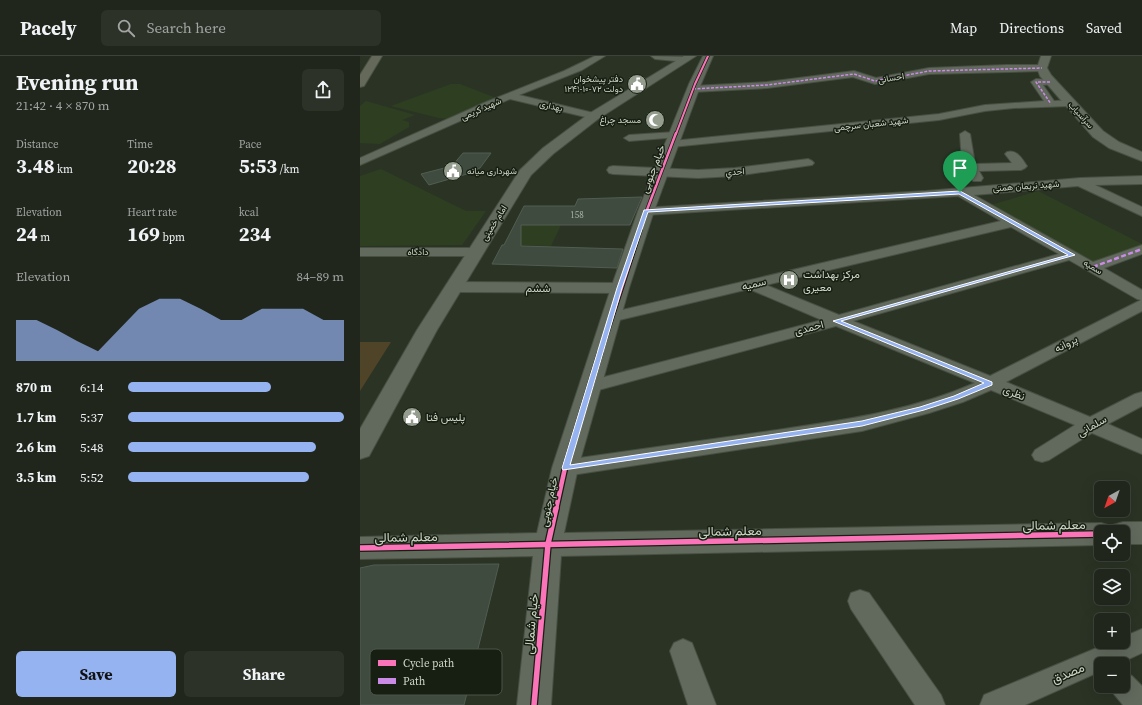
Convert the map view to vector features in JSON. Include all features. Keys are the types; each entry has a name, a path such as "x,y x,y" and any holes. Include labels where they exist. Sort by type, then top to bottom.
{"main road":[{"path":"360,84 377,56"}],"street":[{"name":"شهید کریمی","path":"360,162 509,96 576,70 601,56"},
{"path":"655,56 689,58"},
{"name":"خیام جنوبی","path":"548,544 565,468 620,288 646,211 693,89 708,56"},
{"path":"1042,68 1046,56"},
{"name":"امام خمینی","path":"360,450 427,330 525,173 548,151 594,116 689,58"},
{"name":"احسانی","path":"693,89 767,85 854,74 875,81 929,71 1042,68"},
{"name":"سرآسیاب","path":"1042,68 1050,82 1098,134 1114,145 1139,156"},
{"path":"1050,82 1036,82 1051,104"},
{"name":"بهداری","path":"509,96 594,116"},
{"name":"شهید شعبان سرچمی","path":"629,138 674,140 853,126 939,117 985,108 1014,105 1070,103"},
{"path":"853,126 862,136"},
{"path":"965,134 968,164 983,189"},
{"path":"971,168 1021,166 1011,154"},
{"name":"احدي","path":"613,170 662,171 698,174 735,172 808,163"},
{"name":"شهید نریمان همتی","path":"646,211 960,192 1080,182 1142,180"},
{"path":"1080,182 1142,212"},
{"name":"سمیه","path":"960,192 1142,296"},
{"name":"سميه","path":"611,317 753,285 1014,222"},
{"path":"1093,267 1142,249"},
{"name":"دادگاه","path":"360,252 476,252"},
{"name":"احمدی","path":"591,386 836,321 1072,255"},
{"name":"نظری","path":"753,285 836,321 1092,424 1142,447"},
{"name":"ششم","path":"455,287 620,288"},
{"name":"پروانه","path":"565,468 862,424 922,409 956,398 990,383 1142,305"},
{"name":"سلمانی","path":"1042,455 1092,424 1142,398"},
{"path":"1130,533 1142,533"},
{"name":"معلم شمالی","path":"360,548 1094,534"},
{"name":"خیام شمالی","path":"534,705 548,544"},
{"path":"860,601 931,705"},
{"name":"مصدق","path":"1112,657 1142,641"},
{"path":"683,651 702,705"},
{"name":"مصدق","path":"994,705 1094,666"},
{"path":"1130,692 1141,705"}],"shaded area":[{"path":"451,84 460,84 496,98 450,119 439,118 391,106"},
{"path":"366,101 415,115 402,120 409,122 409,127 380,144 360,143 360,106"},
{"path":"381,169 466,211 486,211 462,245 360,246 360,176"},
{"path":"1038,191 1142,244 1142,246 1092,262 991,205"},
{"path":"515,224 561,225 551,246 503,245"},
{"path":"360,342 391,342 360,391"}],"building":[{"name":"شهرداری میانه","path":"463,153 491,153 480,168 467,174 429,185 421,174 452,166"},
{"path":"642,197 630,225 521,225 521,246 623,249 617,268 492,264 502,245 504,245 524,206 575,206 578,199"},
{"path":"499,564 478,649 370,649 370,695 466,695 464,705 360,705 360,568 374,565"}],"marked path":[{"path":"693,89 767,85 854,74 875,81 929,71 1042,68"},
{"path":"1050,82 1036,82 1051,104"},
{"path":"1093,267 1142,249"}],"cycle path":[{"path":"534,705 548,544 565,468 620,288 646,211 695,84 708,56"},
{"path":"360,548 1094,534"}],"place":[{"name":"دفتر پیشخوان دولت ۷۲-۱۰-۱۲۴۱","path":"637,84"},
{"name":"مسجد چراغ","path":"655,120"},
{"name":"شهرداری میانه","path":"453,171"},
{"name":"مرکز بهداشت معیری","path":"789,280"},
{"name":"پلیس فتا","path":"412,417"}],"route":[{"path":"960,192 1072,255 836,321 990,383 956,398 922,409 862,424 565,468 620,288 646,211 960,192"}]}
